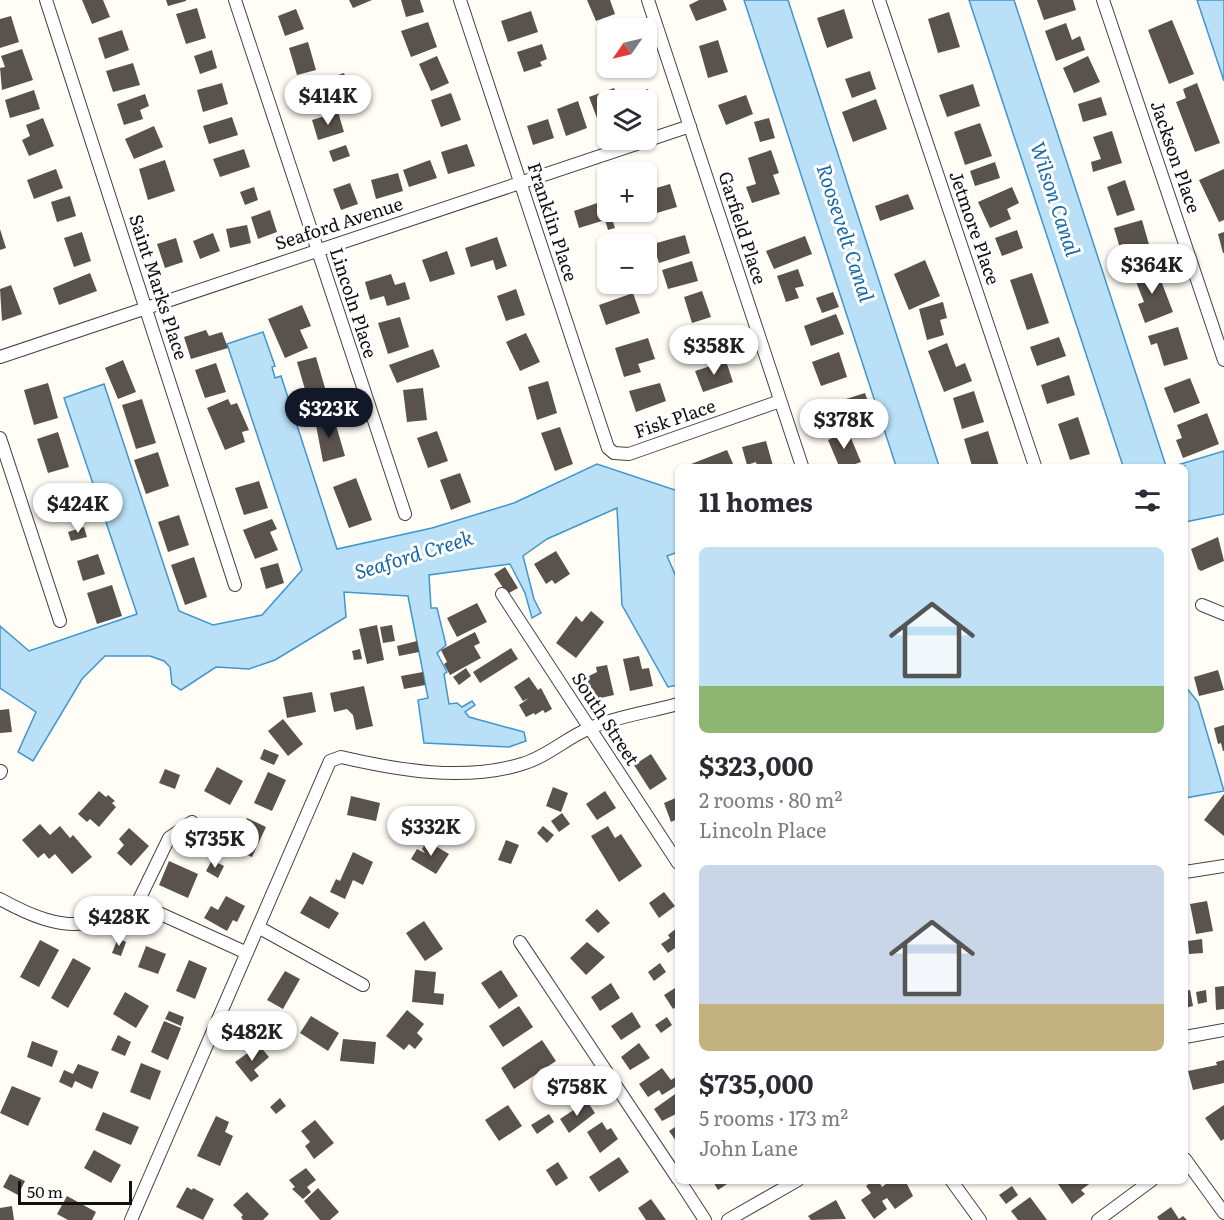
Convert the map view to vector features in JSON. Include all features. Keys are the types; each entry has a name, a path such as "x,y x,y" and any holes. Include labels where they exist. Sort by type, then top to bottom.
{"street":[{"name":"Saint Marks Place","path":"46,0 235,585"},
{"name":"Lincoln Place","path":"235,0 405,514"},
{"name":"Franklin Place","path":"460,0 604,441 614,453"},
{"name":"Garfield Place","path":"648,0 801,464"},
{"name":"Jetmore Place","path":"879,0 1034,464"},
{"name":"Jackson Place","path":"1103,0 1224,360"},
{"name":"Seaford Avenue","path":"0,357 690,126"},
{"name":"Fisk Place","path":"614,453 629,454 780,401"},
{"path":"0,438 60,621"},
{"name":"South Street","path":"502,594 675,858"},
{"path":"1202,606 1224,614"},
{"path":"131,1220 323,775 335,758 425,771 500,768 522,764 545,754 590,728 675,705"},
{"path":"135,908 169,838 192,822"},
{"path":"1188,872 1224,866"},
{"path":"0,898 23,912 56,922 74,924 92,922 135,908 152,910 247,953"},
{"path":"258,927 363,985"},
{"path":"520,942 675,1174"},
{"path":"1188,1036 1224,1030"},
{"path":"1188,1163 1224,1213"},
{"path":"682,1184 705,1220"},
{"path":"728,1220 791,1184"},
{"path":"954,1184 980,1220"},
{"path":"1098,1220 1147,1184"}],"water":[{"name":"Roosevelt Canal","path":"744,0 788,0 938,464 895,464"},
{"name":"Wilson Canal","path":"969,0 1014,0 1165,464 1122,464"},
{"path":"1197,0 1224,0 1224,81"},
{"name":"Seaford Creek","path":"263,332 275,366 272,367 275,378 281,376 337,549 432,528 514,503 597,464 675,490 675,553 667,556 675,574 675,686 668,687 622,605 617,508 547,539 523,556 534,599 541,613 532,618 525,593 510,564 429,575 431,608 437,608 446,645 437,653 447,672 444,674 449,704 457,703 462,707 472,701 475,705 465,712 469,717 524,732 526,741 509,747 424,743 418,700 428,698 408,596 344,592 346,617 275,660 249,669 216,667 181,690 172,684 170,667 164,661 150,656 105,656 82,679 33,761 18,752 36,712 0,688 0,626 29,651 137,614 64,398 104,384 179,611 213,625 262,615 302,570 227,344"},
{"path":"1224,451 1224,514 1188,521 1188,464 1181,464"},
{"path":"1188,690 1198,702 1224,791 1188,797"}],"building":[{"path":"82,0 103,0 110,17 92,24"},
{"path":"166,0 186,0 186,1 168,6"},
{"path":"349,0 372,0 353,8"},
{"path":"401,0 420,0 424,12 406,17"},
{"path":"587,0 610,0 615,14 597,18 596,21"},
{"path":"699,0 723,0 727,10 696,21 689,5"},
{"path":"1037,0 1073,0 1076,10 1044,20"},
{"path":"197,8 206,38 186,44 176,14"},
{"path":"296,9 304,29 285,36 278,16"},
{"path":"844,9 853,38 827,48 817,18"},
{"path":"531,11 538,32 508,42 501,21"},
{"path":"949,12 960,47 938,53 928,19"},
{"path":"11,16 19,42 0,48 0,19"},
{"path":"1172,20 1194,74 1169,84 1148,30"},
{"path":"428,22 437,47 411,57 401,31"},
{"path":"1066,23 1072,40 1080,36 1085,50 1056,61 1045,31"},
{"path":"122,30 129,50 105,59 98,38"},
{"path":"718,40 728,72 708,78 699,46"},
{"path":"308,42 316,70 297,75 289,48"},
{"path":"542,44 547,59 540,62 542,66 524,72 517,52"},
{"path":"22,49 33,80 2,90 0,68 5,67 1,56"},
{"path":"212,50 217,68 200,74 194,56"},
{"path":"437,56 449,83 431,91 419,64"},
{"path":"1088,56 1100,82 1074,93 1063,68"},
{"path":"133,63 140,85 113,92 106,71"},
{"path":"870,71 876,89 852,98 845,79"},
{"path":"344,73 348,84 343,85 346,94 309,106 302,87"},
{"path":"222,83 228,104 203,112 197,90"},
{"path":"1197,83 1220,143 1195,152 1176,102 1186,98 1183,89"},
{"path":"973,84 980,106 947,117 939,95"},
{"path":"34,90 40,109 10,118 5,100"},
{"path":"451,93 461,120 441,127 431,100"},
{"path":"145,94 149,106 140,110 143,119 124,125 117,104"},
{"path":"597,94 597,118 589,97"},
{"path":"746,95 753,114 726,125 718,105"},
{"path":"1101,97 1107,115 1083,122 1078,104"},
{"path":"876,99 887,129 853,142 842,112"},
{"path":"578,101 587,128 566,136 557,109"},
{"path":"338,112 344,132 318,140 312,120"},
{"path":"232,117 238,135 209,144 203,126"},
{"path":"43,118 54,146 29,156 22,140 30,136 26,125"},
{"path":"769,118 775,138 760,142 754,122"},
{"path":"548,119 554,138 533,145 527,126"},
{"path":"980,123 992,156 965,165 954,132"},
{"path":"154,126 163,147 134,159 125,139"},
{"path":"1112,131 1122,163 1093,172 1091,162 1101,159 1093,137"},
{"path":"467,144 475,166 448,174 441,152"},
{"path":"346,145 350,156 333,162 329,151"},
{"path":"244,149 250,167 220,177 213,159"},
{"path":"771,150 779,173 773,175 780,194 752,203 746,187 756,184 748,158"},
{"path":"165,160 175,191 148,200 139,169"},
{"path":"430,160 437,178 409,187 403,170"},
{"path":"995,162 1000,178 975,186 970,171"},
{"path":"56,169 63,188 34,199 27,180"},
{"path":"1224,169 1224,220 1219,222 1199,180"},
{"path":"398,173 403,191 376,199 371,180"},
{"path":"1125,180 1135,210 1117,216 1107,187"},
{"path":"350,183 358,204 341,210 333,189"},
{"path":"670,184 677,207 657,213 657,188"},
{"path":"254,187 258,200 245,205 240,192"},
{"path":"1012,187 1019,203 1007,209 1011,219 990,228 978,202"},
{"path":"908,194 914,209 880,221 875,206"},
{"path":"70,196 76,216 57,222 51,202"},
{"path":"597,203 598,222 579,228 574,211"},
{"path":"270,210 277,232 258,239 251,217"},
{"path":"1142,220 1150,248 1122,255 1114,228"},
{"path":"606,222 613,222 615,228 608,230"},
{"path":"247,225 251,243 230,248 226,229"},
{"path":"0,229 6,248 0,250"},
{"path":"1017,230 1023,248 1002,256 995,238"},
{"path":"82,232 91,261 74,267 64,238"},
{"path":"1224,232 1224,253 1223,253 1218,234"},
{"path":"213,233 220,251 200,259 193,241"},
{"path":"685,235 690,253 659,263 657,243"},
{"path":"805,236 812,254 774,269 766,251"},
{"path":"497,237 507,266 496,270 493,260 471,267 465,248"},
{"path":"176,238 183,262 165,268 157,244"},
{"path":"447,251 455,274 430,282 422,260"},
{"path":"925,260 940,296 909,310 894,274"},
{"path":"692,261 698,281 668,289 662,270"},
{"path":"1155,265 1173,312 1145,323 1138,304 1144,302 1133,274"},
{"path":"798,269 804,286 795,288 799,298 786,302 777,276"},
{"path":"90,273 97,291 59,305 53,288"},
{"path":"1032,273 1049,323 1027,330 1010,280"},
{"path":"391,274 395,285 405,282 410,299 387,306 384,296 370,300 365,282"},
{"path":"11,285 22,314 2,321 0,289"},
{"path":"516,289 525,315 506,321 497,296"},
{"path":"702,291 711,317 692,323 684,297"},
{"path":"833,292 839,307 822,313 816,298"},
{"path":"633,294 640,313 606,325 599,305"},
{"path":"943,302 947,318 940,320 944,335 927,340 919,309"},
{"path":"302,305 311,326 300,330 308,348 285,358 268,319"},
{"path":"836,314 844,334 811,346 804,326"},
{"path":"400,317 409,347 388,354 378,323"},
{"path":"1178,327 1188,359 1164,366 1157,343 1151,345 1148,336"},
{"path":"715,329 721,347 692,356 686,338"},
{"path":"206,330 209,336 222,332 228,348 191,359 184,337"},
{"path":"526,333 540,362 520,371 506,342"},
{"path":"1059,337 1066,356 1037,366 1030,347"},
{"path":"648,338 655,359 638,364 641,372 624,377 615,348"},
{"path":"947,343 956,367 965,363 972,381 944,392 928,351"},
{"path":"433,349 440,367 397,383 389,365"},
{"path":"839,352 847,377 821,386 812,362"},
{"path":"316,357 330,405 311,410 297,362"},
{"path":"123,360 136,392 118,399 105,368"},
{"path":"726,361 733,382 703,392 695,371"},
{"path":"216,363 226,392 205,398 195,370"},
{"path":"1069,375 1075,395 1047,404 1041,385"},
{"path":"1190,378 1200,403 1174,413 1164,388"},
{"path":"548,381 557,413 537,420 528,387"},
{"path":"48,383 58,418 34,425 24,390"},
{"path":"660,383 666,401 636,412 629,391"},
{"path":"423,388 427,420 407,422 403,390"},
{"path":"974,391 984,422 962,429 953,398"},
{"path":"865,393 872,414 853,420 846,399"},
{"path":"142,399 156,443 136,449 122,405"},
{"path":"228,399 231,405 237,403 249,430 242,432 245,442 225,450 207,408"},
{"path":"1207,413 1219,444 1183,458 1176,440 1182,438 1177,425"},
{"path":"333,415 345,456 323,462 315,420"},
{"path":"1078,417 1090,454 1070,460 1058,424"},
{"path":"560,427 573,464 555,471 541,433"},
{"path":"437,431 448,461 428,468 417,438"},
{"path":"848,431 861,462 838,464 828,440"},
{"path":"988,431 998,464 971,464 964,439"},
{"path":"58,432 69,467 48,473 37,439"},
{"path":"766,441 772,464 756,464 756,462 747,464 742,447"},
{"path":"727,450 733,464 691,464"},
{"path":"158,452 169,486 146,494 134,460"},
{"path":"460,473 471,502 451,510 440,480"},
{"path":"356,478 372,520 349,528 333,487"},
{"path":"259,481 268,508 244,515 235,488"},
{"path":"72,488 81,512 63,518 55,494"},
{"path":"179,515 189,545 168,552 158,522"},
{"path":"272,519 277,529 270,532 278,550 255,559 243,530"},
{"path":"84,527 87,537 71,541 68,532"},
{"path":"1218,537 1224,561 1201,571 1198,569 1191,549"},
{"path":"556,551 570,574 555,584 552,580 546,584 534,564"},
{"path":"98,554 105,574 83,581 77,561"},
{"path":"194,557 207,597 185,605 171,565"},
{"path":"278,563 284,583 266,589 260,568"},
{"path":"505,567 518,588 507,594 494,574"},
{"path":"112,585 122,616 97,624 87,593"},
{"path":"477,603 487,622 457,637 447,618"},
{"path":"591,611 604,622 576,658 556,643 576,616 582,622"},
{"path":"377,625 384,660 367,664 359,629"},
{"path":"392,625 395,641 383,643 380,627"},
{"path":"475,632 480,643 474,646 481,658 450,675 444,664 447,662 441,650"},
{"path":"417,641 419,652 399,656 397,646"},
{"path":"511,648 518,659 480,683 473,672"},
{"path":"360,649 362,659 354,660 352,651"},
{"path":"639,656 642,669 649,668 653,686 630,691 623,659"},
{"path":"607,665 614,695 592,700 587,677 597,672 596,667"},
{"path":"466,668 471,676 459,685 453,677"},
{"path":"1218,670 1224,690 1199,696 1194,677"},
{"path":"423,672 425,685 404,689 401,676"},
{"path":"529,677 538,690 541,688 552,709 526,717 519,705 529,698 523,701 514,687"},
{"path":"364,686 373,726 356,730 353,715 347,709 334,712 330,693"},
{"path":"312,692 316,712 287,718 283,697"},
{"path":"9,709 12,732 0,733 0,710"},
{"path":"283,719 303,744 288,756 268,731"},
{"path":"1224,725 1223,751 1221,743 1218,744 1214,728"},
{"path":"264,749 279,755 274,765 260,759"},
{"path":"651,754 667,779 650,790 634,765"},
{"path":"217,767 243,781 230,805 204,791"},
{"path":"165,769 180,775 175,789 159,783"},
{"path":"268,772 286,780 272,811 254,803"},
{"path":"553,787 568,793 561,812 546,806"},
{"path":"99,791 115,801 112,803 116,807 99,827 90,819 87,822 78,814"},
{"path":"605,791 616,808 597,820 586,804"},
{"path":"1224,794 1224,836 1204,820"},
{"path":"351,796 380,803 376,821 347,815"},
{"path":"675,798 675,820 671,822 664,803"},
{"path":"562,813 570,824 559,832 551,821"},
{"path":"247,818 266,827 252,857 233,849"},
{"path":"40,824 50,835 60,826 70,838 73,835 92,857 72,874 55,854 49,859 44,853 38,858 22,840"},
{"path":"543,826 554,835 547,843 537,833"},
{"path":"608,826 615,838 621,834 642,866 619,882 591,836"},
{"path":"129,828 149,846 131,866 117,853 124,845 119,839"},
{"path":"506,840 519,845 511,864 498,860"},
{"path":"427,841 449,854 436,874 411,859 417,849 425,853 422,849"},
{"path":"353,852 373,862 363,885 353,880 345,899 330,892 336,879 340,881"},
{"path":"212,860 224,866 218,878 206,871"},
{"path":"169,861 198,874 188,898 159,885"},
{"path":"664,892 675,906 659,918 649,903"},
{"path":"226,896 245,906 237,922 233,920 227,931 204,918 211,906 218,910"},
{"path":"310,896 339,913 329,929 300,913"},
{"path":"1207,901 1213,931 1196,934 1190,904"},
{"path":"597,909 610,923 598,933 585,920"},
{"path":"424,921 443,949 425,961 406,933"},
{"path":"675,929 675,948 668,953 661,944 670,938 668,935"},
{"path":"118,938 126,942 121,956 112,953"},
{"path":"1202,939 1203,953 1189,954 1188,941"},
{"path":"40,940 59,950 39,987 20,977"},
{"path":"587,942 605,957 586,975 570,958"},
{"path":"146,946 166,954 158,974 138,967"},
{"path":"73,958 91,968 68,1008 51,998"},
{"path":"189,960 207,968 195,999 176,991"},
{"path":"660,963 666,972 654,981 648,972"},
{"path":"415,970 436,972 434,993 444,994 443,1005 412,1002"},
{"path":"501,970 518,996 499,1009 481,983"},
{"path":"285,971 300,979 283,1009 267,1000"},
{"path":"611,983 620,998 600,1011 591,997"},
{"path":"1224,986 1224,1009 1216,1010 1215,987"},
{"path":"675,988 675,1007 673,1009 664,995"},
{"path":"1188,990 1190,990 1193,1006 1188,1007"},
{"path":"1206,990 1207,1002 1198,1004 1196,992"},
{"path":"125,992 149,1006 136,1028 113,1014"},
{"path":"519,1006 533,1027 503,1047 489,1026"},
{"path":"407,1010 424,1024 417,1033 423,1039 415,1049 409,1044 404,1050 386,1036"},
{"path":"169,1011 184,1017 181,1026 165,1019"},
{"path":"632,1012 641,1027 621,1040 611,1026"},
{"path":"311,1016 339,1033 328,1051 300,1033"},
{"path":"667,1017 672,1025 661,1033 655,1025"},
{"path":"164,1021 181,1028 168,1060 151,1052"},
{"path":"118,1035 131,1042 125,1056 111,1050"},
{"path":"343,1039 376,1042 374,1064 340,1061"},
{"path":"542,1040 556,1061 514,1089 501,1068"},
{"path":"32,1041 58,1051 52,1067 27,1057"},
{"path":"639,1043 650,1058 630,1070 621,1057"},
{"path":"259,1045 269,1057 254,1070 259,1076 251,1082 235,1062"},
{"path":"1224,1060 1224,1083 1193,1090 1188,1071 1217,1065 1216,1062"},
{"path":"141,1063 161,1071 150,1100 130,1092"},
{"path":"78,1064 99,1072 92,1089 75,1081 72,1088 59,1082 64,1070 73,1074"},
{"path":"563,1066 574,1082 548,1099 537,1083"},
{"path":"662,1068 671,1080 675,1078 675,1087 662,1095 659,1090 648,1097 639,1084"},
{"path":"12,1086 41,1098 28,1126 0,1113"},
{"path":"675,1094 675,1114 662,1121 654,1109"},
{"path":"280,1098 286,1106 276,1114 270,1107"},
{"path":"587,1101 595,1113 569,1133 560,1119"},
{"path":"508,1105 522,1126 499,1141 485,1120"},
{"path":"1224,1105 1224,1139 1221,1141 1205,1118"},
{"path":"103,1112 139,1127 131,1145 95,1130"},
{"path":"549,1114 554,1122 537,1134 531,1125"},
{"path":"216,1116 229,1122 225,1132 233,1136 220,1166 197,1156"},
{"path":"315,1120 334,1143 314,1159 305,1146 310,1142 301,1131"},
{"path":"602,1122 607,1130 611,1128 618,1139 600,1153 587,1132"},
{"path":"675,1127 675,1140 669,1131"},
{"path":"94,1150 121,1165 111,1183 84,1168"},
{"path":"619,1157 629,1172 599,1192 589,1177"},
{"path":"558,1162 568,1178 556,1186 546,1170"},
{"path":"306,1168 316,1180 307,1187 311,1192 303,1199 292,1189 295,1187 289,1180"},
{"path":"10,1174 25,1181 18,1195 3,1187"},
{"path":"714,1184 727,1184 718,1190"},
{"path":"868,1184 880,1184 882,1187 886,1184 907,1184 913,1196 895,1209 887,1198 882,1201 887,1209 874,1219 861,1200 871,1193 866,1186"},
{"path":"1058,1184 1089,1184 1081,1190 1085,1194 1072,1204"},
{"path":"1012,1186 1018,1195 1006,1204 999,1195"},
{"path":"187,1187 214,1199 203,1220 176,1207"},
{"path":"318,1188 339,1212 330,1220 320,1220 304,1201"},
{"path":"247,1192 269,1214 263,1220 243,1220 241,1217 243,1215 233,1205"},
{"path":"67,1196 96,1212 92,1220 68,1220 57,1214"},
{"path":"1030,1197 1047,1220 1018,1220 1011,1211"},
{"path":"651,1199 666,1220 646,1220 638,1208"},
{"path":"836,1200 846,1219 811,1220 808,1216"},
{"path":"12,1206 14,1220 0,1220 0,1208"},
{"path":"1171,1207 1179,1219 1183,1216 1187,1220 1159,1220 1157,1217"}]}
